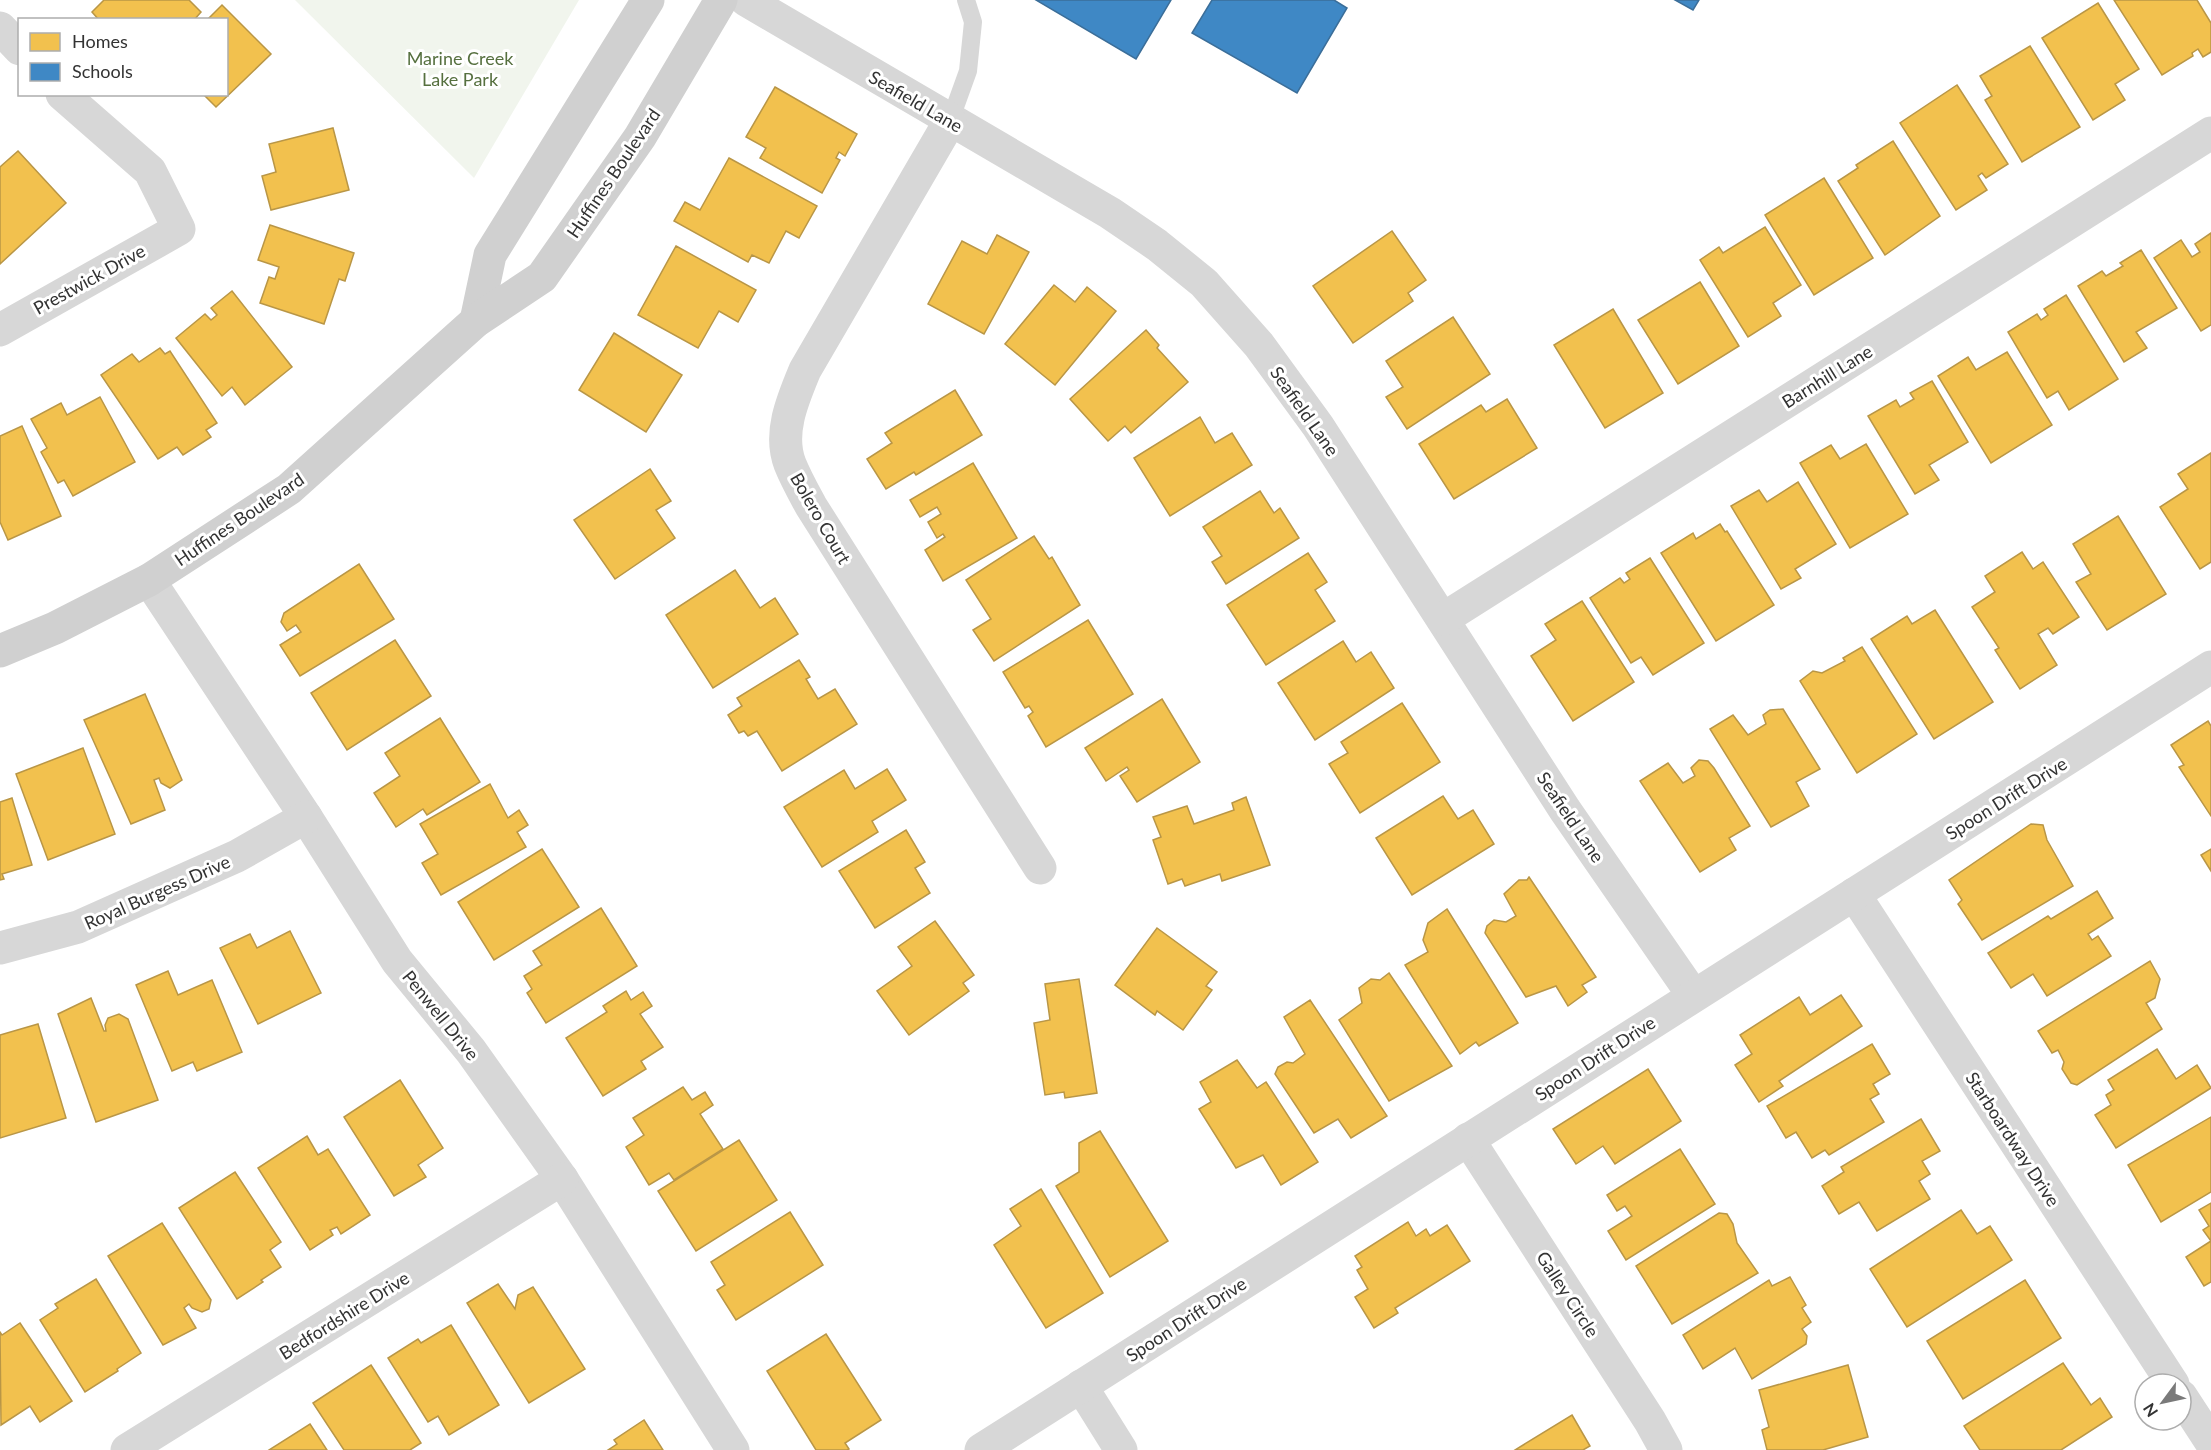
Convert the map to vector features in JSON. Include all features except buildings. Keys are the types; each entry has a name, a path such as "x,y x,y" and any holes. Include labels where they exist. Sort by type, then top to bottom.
{"main road":[{"path":"476,321 490,255 648,0"},
{"name":"Huffines Boulevard","path":"0,651 55,628 149,580 289,489 476,321 542,277 640,137 722,0"}],"street":[{"name":"Seafield Lane","path":"746,0 1110,213 1157,245 1204,283 1259,345 1318,426 1565,810 1693,995"},
{"path":"0,28 18,47"},
{"name":"Prestwick Drive","path":"0,330 178,229 150,171 65,96"},
{"name":"Bolero Court","path":"950,121 805,370 793,398 785,434 790,463 811,507 1040,868"},
{"name":"Barnhill Lane","path":"1443,619 2211,133"},
{"name":"Penwell Drive","path":"149,580 306,817 397,961 471,1051 561,1179 733,1450"},
{"name":"Spoon Drift Drive","path":"981,1450 2211,667"},
{"name":"Royal Burgess Drive","path":"0,948 78,927 237,856 306,817"},
{"name":"Starboardway Drive","path":"1854,894 2165,1372"},
{"name":"Galley Circle","path":"1468,1139 1650,1421 1666,1450"},
{"name":"Bedfordshire Drive","path":"127,1450 561,1179"},
{"path":"1081,1386 1121,1450"},
{"path":"2193,1414 2211,1442"}],"lane":[{"path":"950,121 968,71 973,22 966,0"}],"green space":[{"name":"Marine Creek Lake Park","path":"295,0 579,0 474,178"}]}
